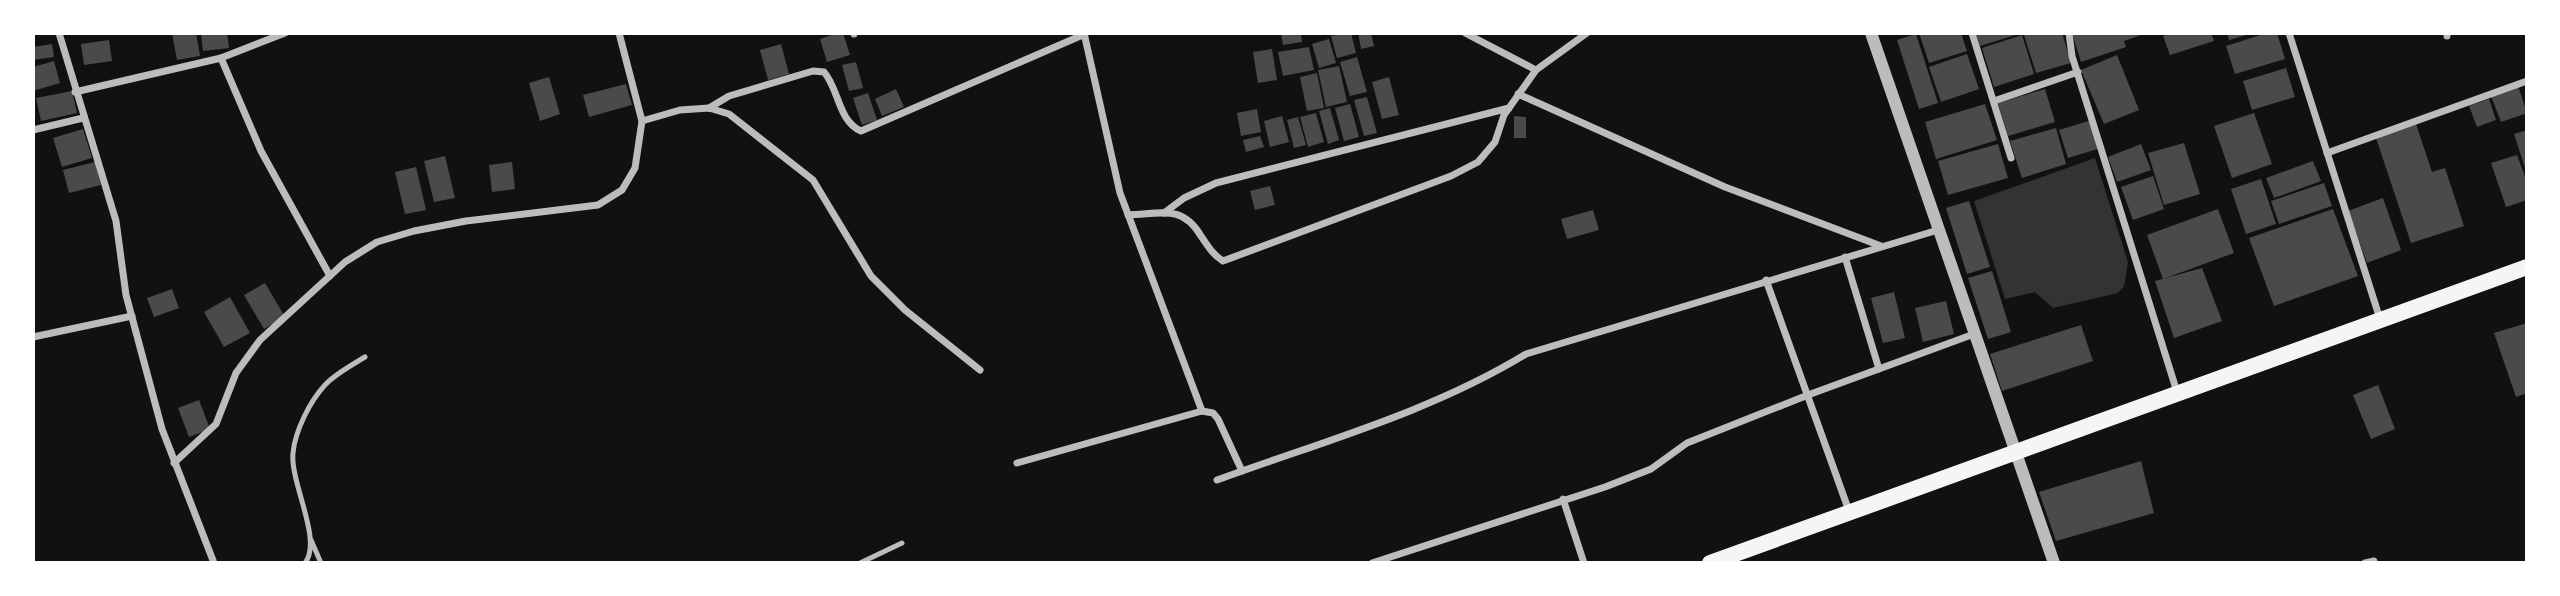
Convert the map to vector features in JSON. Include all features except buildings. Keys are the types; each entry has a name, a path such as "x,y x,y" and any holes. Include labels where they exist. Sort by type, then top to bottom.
{"main road":[{"path":"1710,563 1740,558 1850,512 2527,267"}],"street":[{"path":"59,33 116,221 132,316 162,429 215,563"},
{"path":"75,92 221,58 285,33"},
{"path":"174,463 216,424 236,373 260,340 345,262 377,242 414,231 598,205 622,190 635,168 642,121 619,33"},
{"path":"1128,215 1181,213 1192,221 1213,254 1223,261 1451,176 1478,162 1495,142 1509,107 1536,70 1587,33"},
{"path":"1871,33 2054,563"},
{"path":"1972,33 2011,158"},
{"path":"2069,33 2077,72 2177,392"},
{"path":"2289,33 2380,320"},
{"path":"709,108 729,96 813,71 824,72 831,80 846,119 861,131 1084,34 1120,193 1202,411"},
{"path":"1470,34 1536,70"},
{"path":"221,58 261,151 330,276"},
{"path":"1994,101 2077,72"},
{"path":"2327,153 2527,80"},
{"path":"1518,94 1725,187 1882,246"},
{"path":"1163,214 1184,198 1216,183 1509,107"},
{"path":"642,121 680,110 709,108 729,114 813,180 871,276 905,310 980,370"},
{"path":"33,130 83,118"},
{"path":"1217,480 1435,401 1487,378 1526,355 1938,230"},
{"path":"1845,257 1880,369"},
{"path":"1766,280 1850,512"},
{"path":"33,337 132,316"},
{"path":"1372,563 1605,487 1651,469 1688,443 1808,395 1974,334"},
{"path":"1017,463 1202,411 1213,413 1218,419 1242,471"},
{"path":"1563,499 1584,563"}],"lane":[{"path":"321,563 311,539 296,484 293,452 304,418 325,384 365,357"},
{"path":"306,563 311,539"},
{"path":"860,563 902,543"}],"shaded area":[{"path":"2095,158 2128,262 2124,286 2118,293 2053,308 2035,292 2005,299 1974,201"}]}
